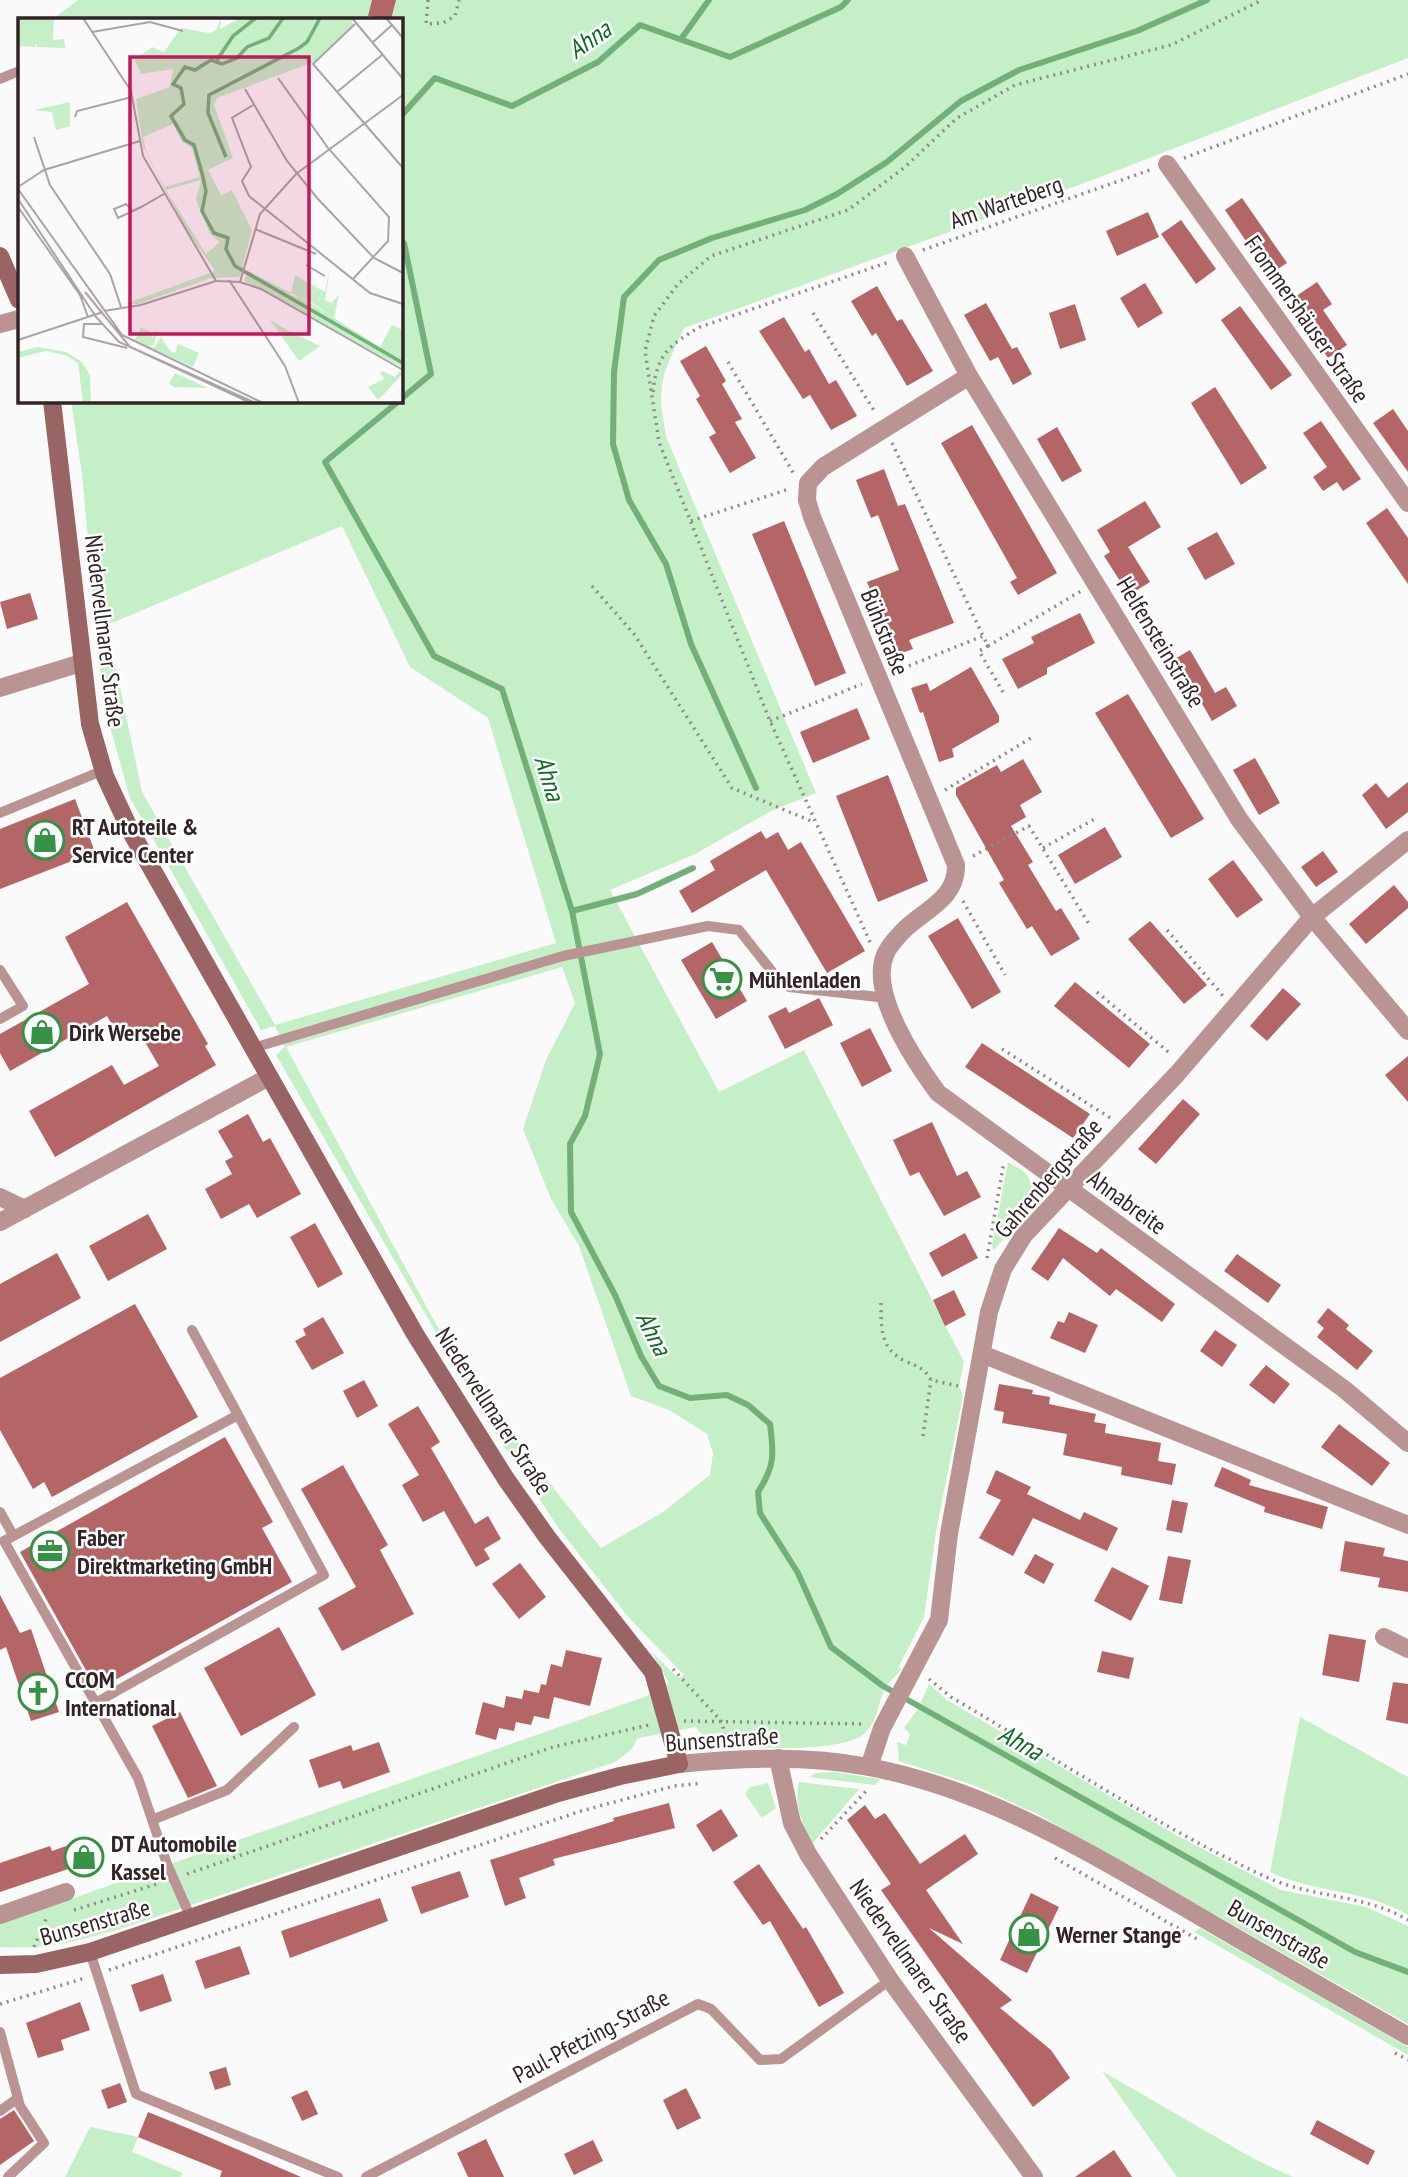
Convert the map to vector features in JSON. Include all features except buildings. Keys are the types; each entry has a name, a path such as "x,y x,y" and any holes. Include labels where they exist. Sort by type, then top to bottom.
{"main road":[{"path":"0,256 18,298"},
{"name":"Niedervellmarer Straße","path":"52,402 90,724 104,770 131,832 415,1334 506,1479 547,1537 653,1672 679,1764"},
{"name":"Bunsenstraße","path":"1,1968 36,1965 90,1952 558,1793 679,1764"}],"street":[{"name":"Frommershäuser Straße","path":"1167,164 1408,503"},
{"name":"Helfensteinstraße","path":"905,256 969,376 1239,819 1312,917 1408,1031"},
{"path":"0,324 18,319"},
{"path":"808,482 823,467 969,376"},
{"name":"Bühlstraße","path":"808,482 807,500 812,517 956,865"},
{"path":"0,688 81,663"},
{"name":"Gahrenbergstraße","path":"869,1767 879,1721 918,1675 939,1620 949,1534 989,1312 1003,1269 1024,1235 1184,1065 1312,917 1408,840"},
{"path":"885,956 904,930 952,890 956,880 956,865"},
{"name":"Ahnabreite","path":"885,956 883,980 888,998 911,1056 938,1093 1344,1389 1408,1443"},
{"path":"0,1222 269,1077"},
{"path":"0,1197 25,1209"},
{"path":"982,1354 1408,1525"},
{"path":"1384,1637 1408,1649"},
{"name":"Bunsenstraße","path":"679,1764 778,1758 869,1767 974,1796 1035,1824 1408,2036"},
{"name":"Niedervellmarer Straße","path":"778,1758 792,1823 808,1854 890,1980 1034,2177"},
{"name":"Bunsenstraße","path":"0,1915 66,1892"}],"lane":[{"path":"0,79 18,71"},
{"path":"0,813 104,770"},
{"path":"253,1048 563,956 708,926 739,930 778,979 789,987 888,998"},
{"path":"0,970 23,1006 0,1019"},
{"path":"97,1702 324,1575 192,1330"},
{"path":"191,1918 138,1778 4,1541 238,1415"},
{"path":"0,1512 13,1535"},
{"path":"152,1820 228,1790 294,1727"},
{"path":"90,1952 136,2094 338,2177"},
{"name":"Paul-Pfetzing-Straße","path":"366,2177 698,2004 710,2009 760,2060 781,2059 890,1980"},
{"path":"0,2032 18,2098 44,2143 8,2177"},
{"path":"0,2111 18,2098"}],"path":[{"path":"428,0 426,24 443,23 455,16 459,0"},
{"path":"885,956 869,941 813,821 770,721 659,442 645,351 654,316 678,284 711,256 849,210 905,167 957,118 1015,85 1171,45 1262,0"},
{"name":"Am Warteberg","path":"652,396 662,354 674,342 700,327 1167,164 1408,74"},
{"path":"813,313 885,429 988,646"},
{"path":"728,362 793,474 808,482"},
{"path":"691,521 808,482"},
{"path":"1003,692 979,651 1096,582"},
{"path":"592,586 634,634 732,788 813,821"},
{"path":"770,721 983,636"},
{"path":"928,800 1031,737"},
{"path":"1043,848 1098,817"},
{"path":"956,865 1029,826 1089,924"},
{"path":"952,890 962,900 1005,975"},
{"path":"1167,930 1233,1008"},
{"path":"1097,992 1184,1065"},
{"path":"1002,1049 1125,1127"},
{"path":"881,1303 882,1333 886,1346 896,1356 922,1367 930,1380 923,1436"},
{"path":"930,1380 959,1386"},
{"path":"665,1659 722,1722 727,1744"},
{"path":"918,1675 1179,1831 1252,1870 1284,1885 1367,1902 1408,1920"},
{"path":"690,1720 879,1721"},
{"path":"70,1911 174,1879 553,1747 647,1725"},
{"path":"0,2004 98,1974 581,1811 674,1786 710,1782"},
{"path":"859,1785 877,1789"},
{"path":"808,1854 869,1788"},
{"path":"1049,1855 1203,1943"},
{"path":"34,1949 47,1913"},
{"path":"1384,2046 1408,2060"}],"green space":[{"path":"78,0 1408,0 1408,58 1095,179 684,328 666,370 661,393 667,439 816,793 771,811 695,854 610,890 719,1092 804,1050 964,1362 959,1386 963,1396 936,1532 924,1617 898,1668 902,1669 884,1690 875,1718 865,1733 838,1744 796,1748 722,1744 707,1738 696,1727 638,1738 631,1750 615,1762 120,1929 61,1944 0,1947 0,1924 647,1696 669,1683 651,1651 678,1678 684,1675 629,1618 560,1530 487,1421 276,1055 285,1047 275,1026 261,1030 130,798 103,702 82,474 71,402 402,402 402,18 54,18","holes":["342,526 410,667 488,718 556,943 275,1025 142,792 107,625","562,967 575,1003 546,1060 523,1129 551,1199 579,1246 631,1396 669,1410 707,1434 713,1453 710,1475 663,1512 601,1548 529,1457 437,1326 286,1047"]},
{"path":"1008,1162 1026,1174 1031,1183 1031,1194 1023,1215 994,1250 992,1246"},
{"path":"929,1684 947,1700 1176,1835 1281,1890 1366,1907 1408,1926 1408,2024 1039,1815 976,1786 899,1761 897,1742 906,1745 910,1734 904,1728 918,1709"},
{"path":"1300,1717 1408,1777 1408,1915 1374,1900 1304,1884 1270,1872"},
{"path":"834,1772 880,1779 875,1785 809,1777 815,1773"},
{"path":"799,1782 859,1789 812,1844 798,1806"},
{"path":"768,1783 776,1808 762,1818 745,1794 750,1787"},
{"path":"1200,1928 1408,2047 1408,2055 1194,1932"},
{"path":"1102,2071 1254,2159 1293,2177 1177,2177"},
{"path":"90,2127 138,2137 132,2152 183,2173 181,2177 65,2177"}],"waterway":[{"path":"681,39 709,0"},
{"name":"Ahna","path":"402,115 435,78 512,106 598,62 640,25 730,57 841,7 848,0"},
{"path":"756,788 691,644 666,564 629,500 613,444 614,372 624,297 659,260 712,238 805,210 837,194 887,162 961,101 1019,70 1137,31 1207,0"},
{"name":"Ahna","path":"402,242 431,374 402,398"},
{"name":"Ahna","path":"398,402 325,462 434,656 502,689 572,911 600,1054 585,1116 570,1144 571,1212 615,1295 641,1356 659,1386 690,1398 727,1395 748,1405 770,1424 772,1459 768,1475 758,1492 760,1513 798,1573 831,1647 883,1686 1355,1952 1408,1972"},
{"path":"572,911 637,894 693,868"}],"place":[{"name":"RT Autoteile & Service Center","path":"45,840"},
{"name":"Mühlenladen","path":"722,979"},
{"name":"Dirk Wersebe","path":"42,1032"},
{"name":"Faber Direktmarketing GmbH","path":"50,1551"},
{"name":"CCOM International","path":"38,1693"},
{"name":"DT Automobile Kassel","path":"84,1857"},
{"name":"Werner Stange","path":"1029,1934"}]}
